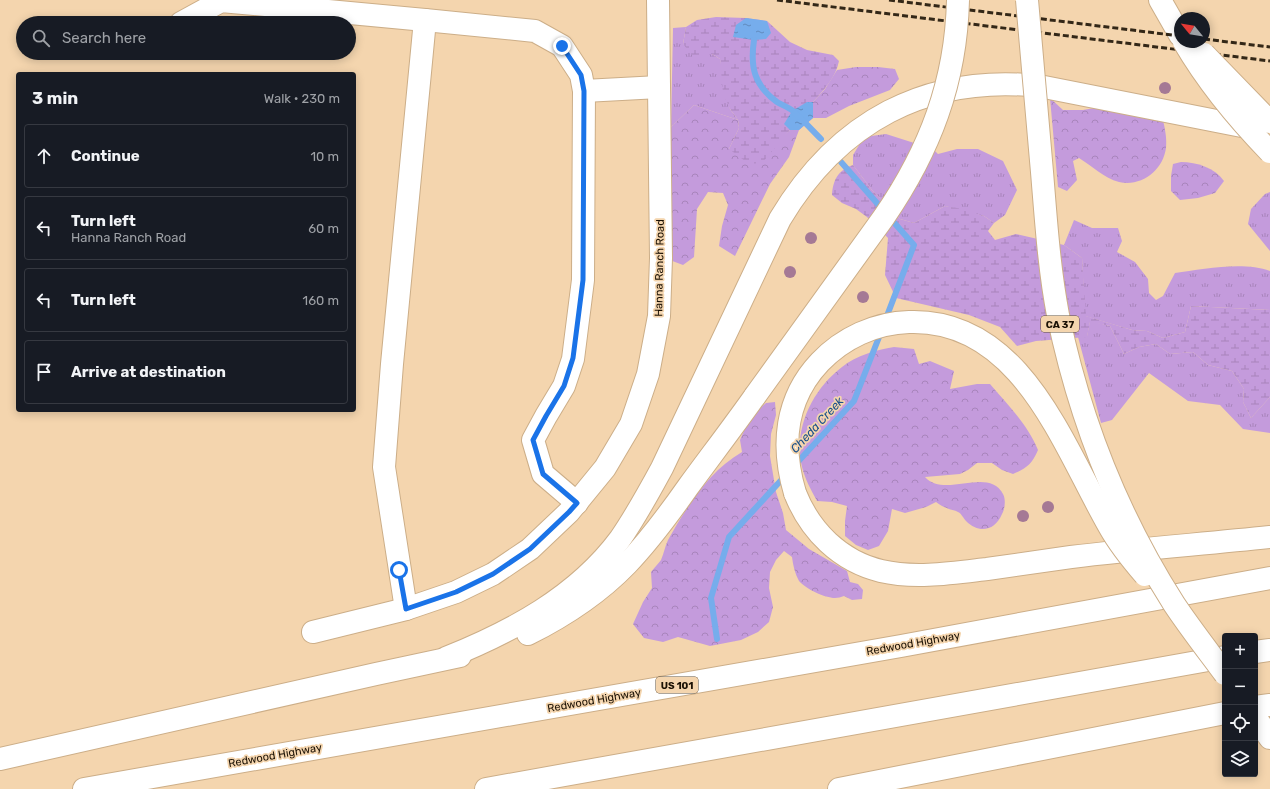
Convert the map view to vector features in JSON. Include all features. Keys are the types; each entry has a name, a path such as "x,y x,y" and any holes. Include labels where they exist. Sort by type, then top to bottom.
{"main road":[{"name":"Hanna Ranch Road","path":"313,632 406,609 456,592 493,574 530,549 569,512 605,468 631,424 648,374 659,316 661,258 658,0"},
{"path":"0,759 446,658 478,653 515,641 556,620 611,579 626,565 658,529 884,217 918,163 937,115 948,77 955,41 958,0"},
{"name":"CA 37","path":"1027,0 1050,264 1058,314 1074,379 1095,443 1120,505 1151,565 1187,622 1222,670"},
{"path":"1160,0 1174,18"},
{"path":"1160,0 1174,24"},
{"path":"194,16 221,1 535,31 562,46 581,75 584,91 583,280 573,358 564,386 533,440 543,474 577,503"},
{"path":"406,609 384,466 425,20"},
{"path":"1188,48 1226,103 1270,152"},
{"path":"1200,48 1270,122"},
{"path":"446,658 502,633 547,607 581,581 597,566 619,539 641,506 662,468 784,212 806,180 821,162 850,136 869,122 900,106 935,93 978,85 1009,84 1054,89 1270,131"},
{"path":"584,91 659,87"},
{"path":"1187,622 1124,550 1055,425 1027,384 1001,356 987,344 956,328 938,323 920,321 886,324 869,329 838,346 826,356 804,382 796,398 791,414 787,449 788,464 800,507 816,530 839,552 867,566 881,571 927,574 956,572 1100,553 1270,537"},
{"name":"Redwood Highway","path":"84,789 901,646 1270,578"},
{"path":"1258,652 1270,650"},
{"path":"486,789 1222,659"},
{"path":"1258,707 1270,705"},
{"path":"1258,711 1270,725"},
{"path":"839,789 1222,714"},
{"path":"1258,721 1270,738"}],"green space":[{"path":"716,17 746,18 767,21 790,42 807,50 833,55 839,61 832,78 813,102 813,118 799,130 790,130 762,163 749,164 729,149 739,128 738,120 730,109 723,93 720,59 712,54 693,56 683,44 686,27 697,20"},
{"path":"686,27 683,44 712,54 720,59 730,109 738,120 694,105 671,127 673,28"},
{"path":"856,67 895,69 899,79 890,90 849,106 826,118 813,118 813,102 825,89 837,70"},
{"path":"1050,98 1063,110 1083,110 1100,107 1117,113 1130,111 1163,120 1166,134 1166,148 1161,163 1150,175 1136,182 1128,183 1119,182 1108,178 1079,158 1073,161 1077,180 1067,191 1058,187"},
{"path":"694,105 738,120 739,128 729,149 782,138 790,130 799,130 789,157 770,184 735,256 719,246 722,226 728,205 723,193 708,192 697,209 694,257 683,265 667,259 671,127"},
{"path":"886,134 933,149 938,154 957,149 978,149 1003,161 1017,190 1005,215 994,223 984,216 945,206 914,223 900,219 872,190 853,165 853,155 864,137"},
{"path":"1181,162 1193,163 1211,169 1224,181 1215,193 1198,198 1180,200 1171,191 1171,176 1173,164"},
{"path":"853,165 872,190 900,219 914,223 945,206 963,209 984,216 994,223 988,231 995,240 1016,234 1064,245 1082,258 1086,316 1132,330 1147,331 1163,338 1185,332 1191,306 1270,310 1270,397 1251,418 1243,402 1244,389 1232,371 1208,365 1193,352 1170,354 1156,344 1139,347 1124,354 1110,326 1090,322 1087,337 1036,341 1017,346 1000,327 969,315 896,298 885,275 888,238 867,217 856,209 842,203 832,195 837,176"},
{"path":"1270,192 1270,251 1248,224 1251,209 1265,194"},
{"path":"1074,220 1092,228 1118,228 1122,241 1117,252 1135,262 1148,279 1149,293 1156,300 1163,296 1175,273 1236,266 1260,268 1270,271 1270,310 1191,306 1185,332 1163,338 1147,331 1132,330 1085,316 1082,258 1064,245"},
{"path":"1090,321 1110,326 1124,354 1139,347 1156,344 1170,354 1193,352 1208,365 1232,371 1244,389 1243,402 1251,418 1270,397 1270,433 1243,429 1220,405 1188,401 1149,373 1112,420 1101,423 1078,337 1087,336"},
{"path":"894,347 914,349 919,364 930,361 954,371 950,389 977,384 990,384 1029,432 1038,450 1034,459 1028,465 1022,470 1013,474 1002,470 992,463 977,463 960,474 925,477 933,483 944,485 977,482 996,486 1003,494 1005,501 1003,512 999,520 991,527 986,529 976,528 966,521 959,513 936,502 926,507 905,513 892,509 888,531 879,546 868,550 856,545 845,536 847,506 832,502 817,501 806,480 802,467 800,439 807,411 822,387 831,376 860,356 874,351"},
{"path":"775,402 776,415 771,434 770,456 776,492 783,513 786,530 809,549 847,571 850,582 858,584 863,590 862,599 852,600 844,596 831,598 821,595 806,587 799,581 794,569 792,557 784,551 776,560 770,572 769,588 773,607 769,622 758,632 741,640 710,646 678,637 663,642 644,638 633,624 643,602 652,588 651,572 661,560 668,540 691,502 709,479 730,460 742,452 740,440 750,417 766,403"}],"water":[{"path":"746,18 767,21 771,33 766,39 754,40 733,37 736,25"},
{"path":"807,102 813,102 813,118 799,130 790,130 784,124 792,111"}],"waterway":[{"name":"Cheda Creek","path":"754,40 753,67 755,75 763,89 777,102 793,111 821,139"},
{"name":"Cheda Creek","path":"841,162 883,210"},
{"name":"Cheda Creek","path":"885,321 914,245 889,217"},
{"name":"Cheda Creek","path":"794,466 854,401 881,332"},
{"name":"Cheda Creek","path":"717,639 711,598 729,537 785,476"}],"railway":[{"path":"777,0 1270,61"},
{"path":"889,0 1174,35"},
{"path":"1210,40 1270,47"}],"route":[{"path":"399,570 406,609 456,592 493,574 530,549 577,503 543,474 533,440 564,386 573,358 583,280 584,91 581,75 562,46"}]}
